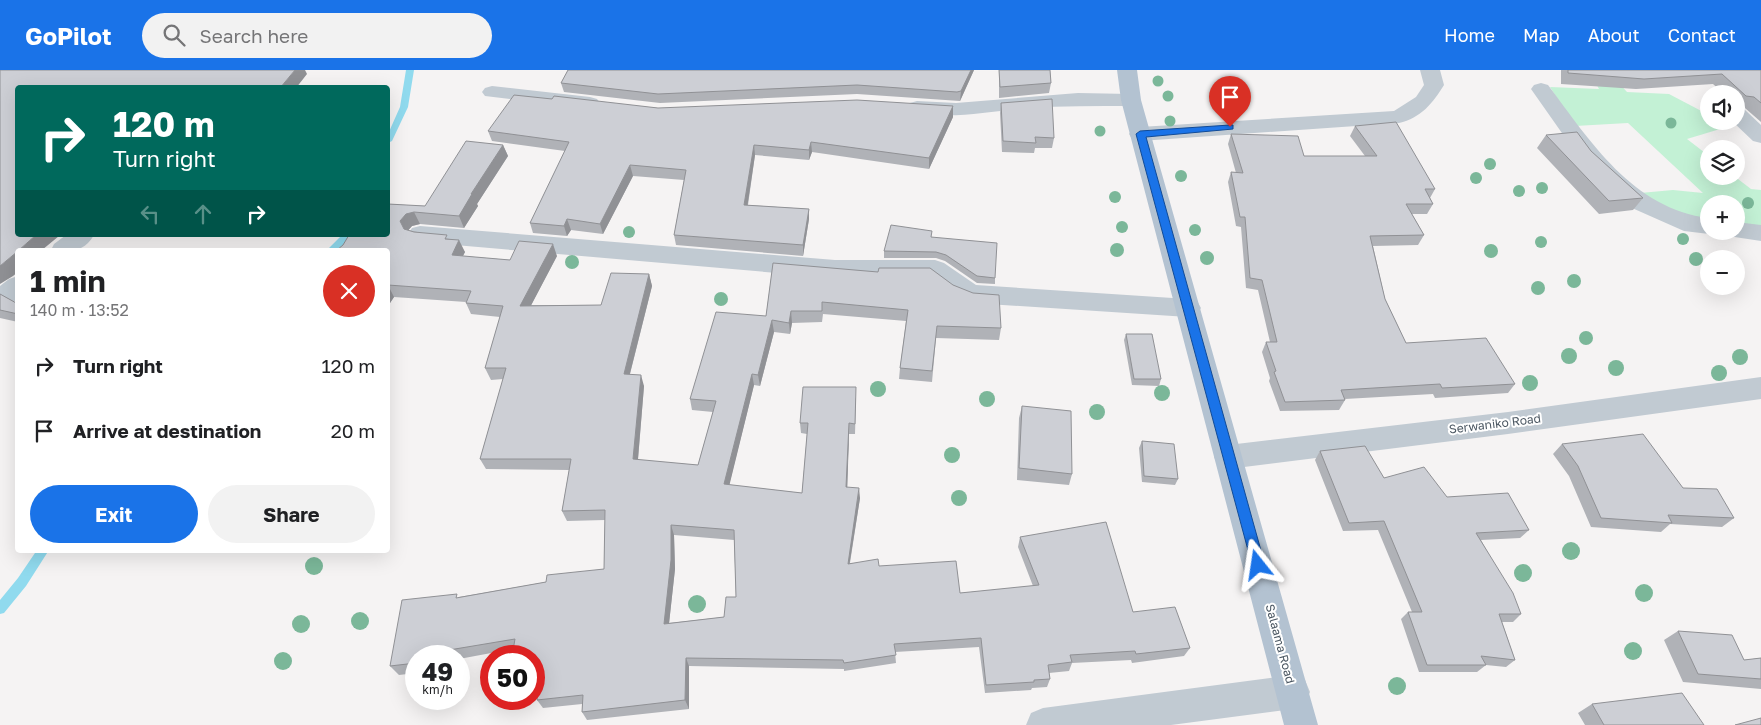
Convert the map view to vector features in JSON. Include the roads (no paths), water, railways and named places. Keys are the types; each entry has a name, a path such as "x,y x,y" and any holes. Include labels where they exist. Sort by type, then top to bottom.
{"main road":[{"name":"Salaama Road","path":"1127,70 1131,100 1140,134 1301,725"}],"street":[{"path":"1140,134 1399,117 1424,101 1434,85 1430,70"},
{"path":"1541,89 1591,158 1640,203 1684,223 1700,225"},
{"path":"492,92 611,105"},
{"path":"896,105 956,109 1078,99 1131,100"},
{"path":"1745,122 1761,136"},
{"path":"1745,231 1761,233"},
{"path":"420,234 836,269 935,269 949,278 959,288 972,294 1188,308"},
{"path":"65,248 79,237"},
{"path":"0,298 15,287"},
{"name":"Serwaniko Road","path":"1228,456 1508,423 1761,388"},
{"path":"1043,725 1293,692"}],"waterway":[{"path":"390,137 404,107 410,70"},
{"path":"334,248 345,237"},
{"path":"0,609 22,582 41,553"}]}
